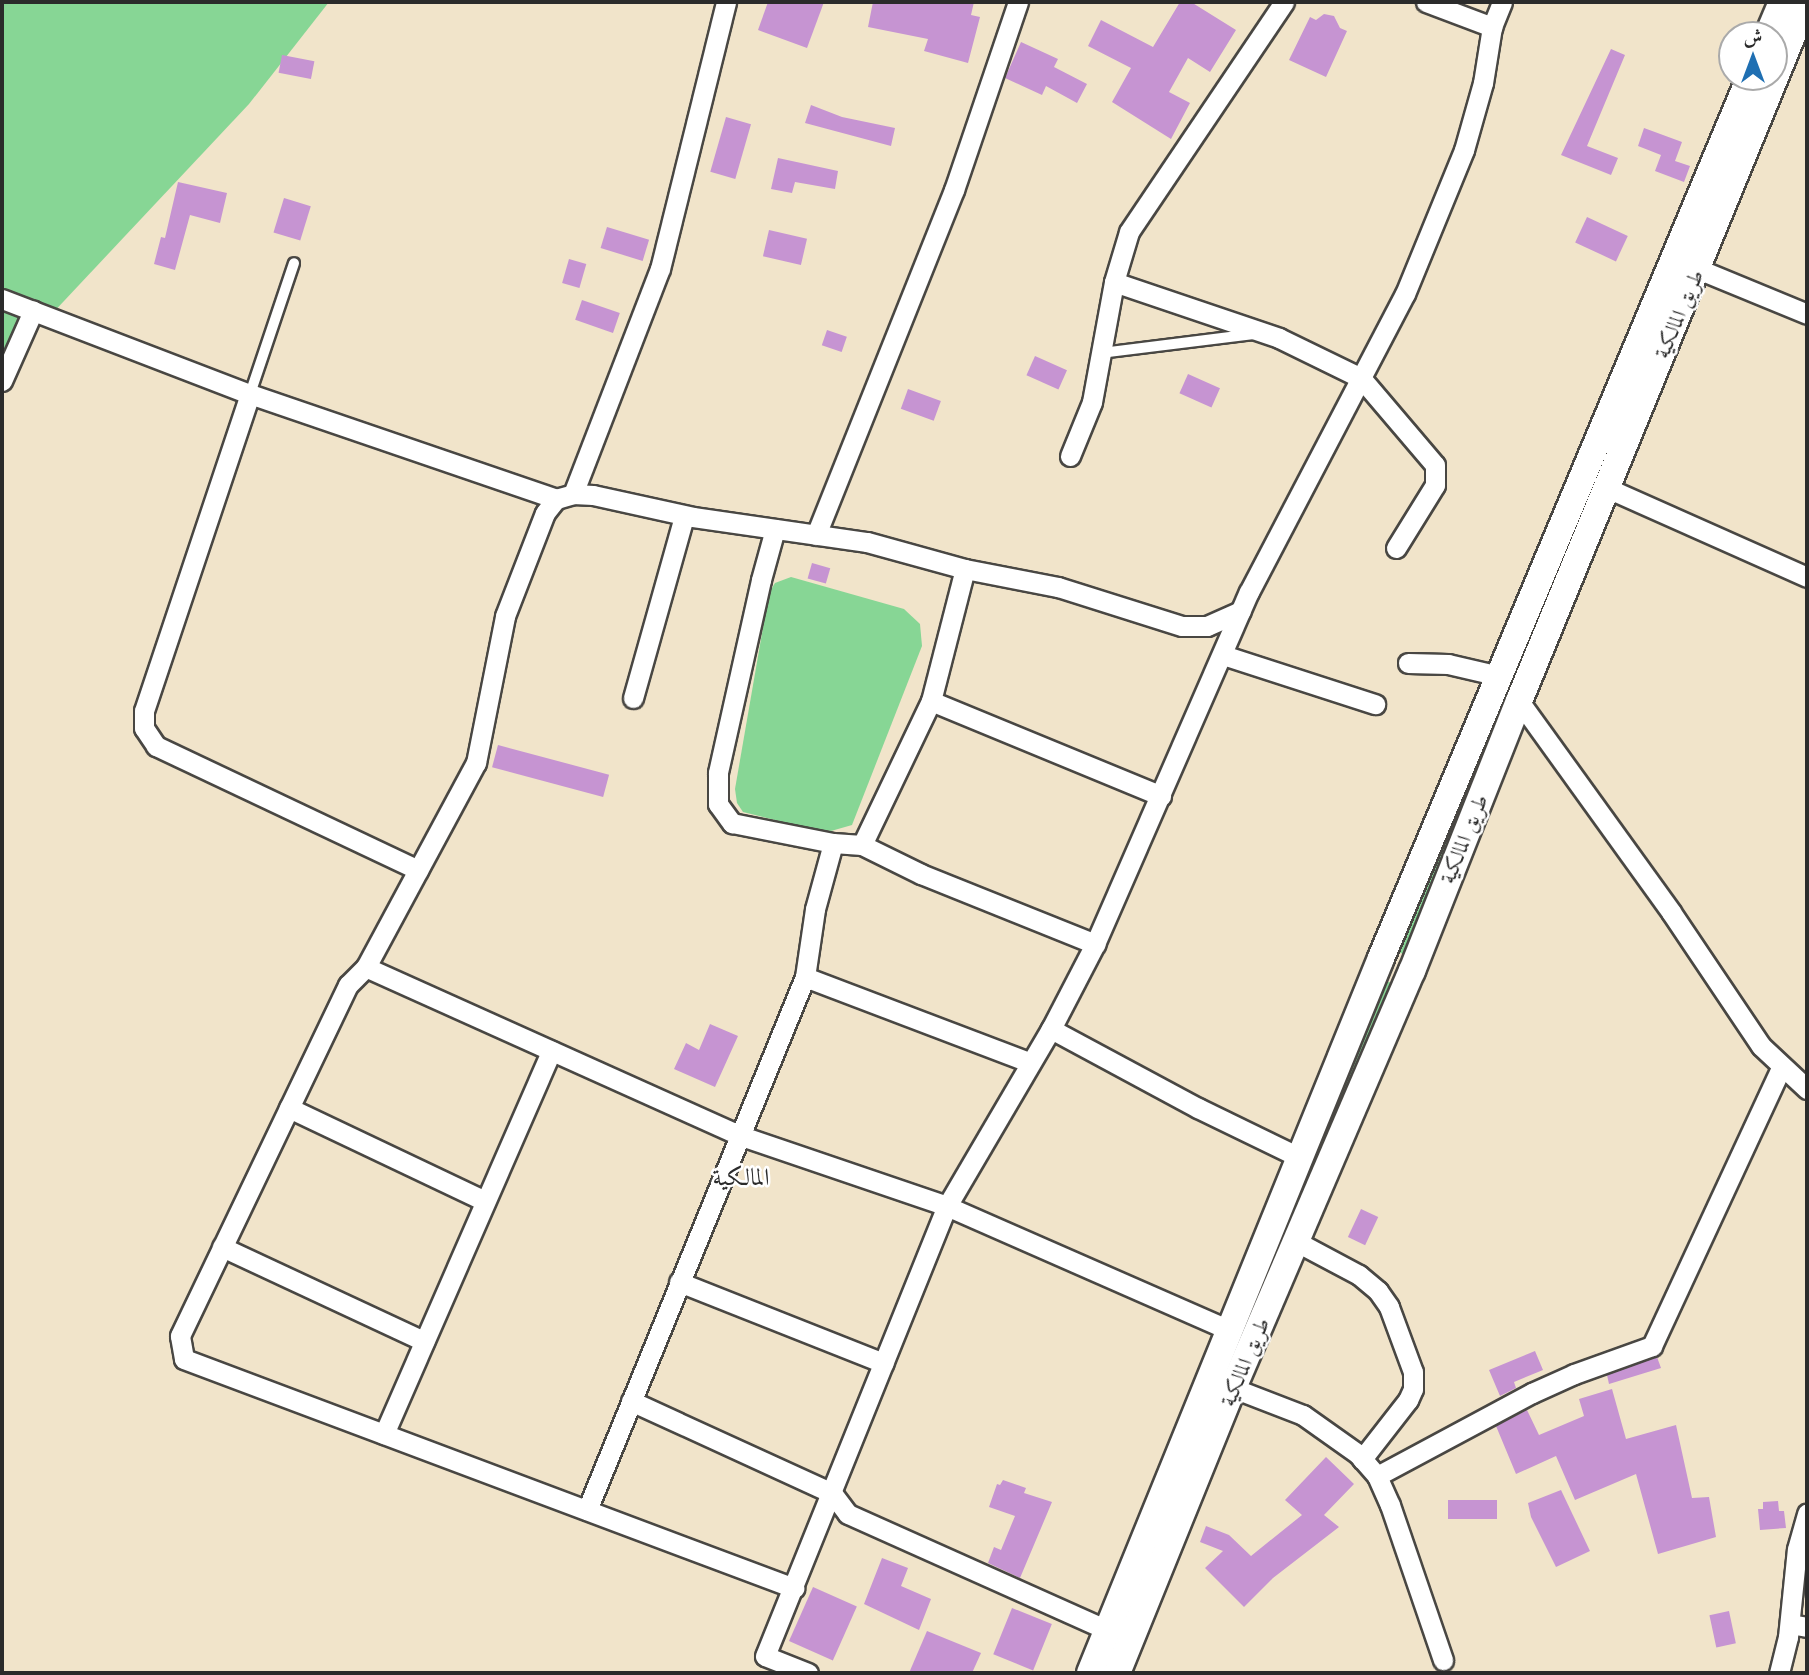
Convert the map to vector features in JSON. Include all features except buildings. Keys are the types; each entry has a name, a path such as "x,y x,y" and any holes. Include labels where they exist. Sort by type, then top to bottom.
{"main road":[{"path":"1774,21 1782,2"},
{"name":"طريق المالكية","path":"1788,31 1806,2"},
{"name":"طريق المالكية","path":"1117,1673 1152,1550 1229,1330 1500,676 1612,442 1686,264 1753,91"},
{"name":"طريق المالكية","path":"1090,1673 1107,1630 1152,1550 1233,1388 1412,971 1518,701 1607,488 1612,442"},
{"path":"1381,958 1412,971"}],"street":[{"path":"726,2 660,269 564,497 545,513 505,616 476,763 366,967 348,985 180,1336 184,1359 794,1588"},
{"path":"816,535 954,190 1018,2"},
{"path":"1070,456 1092,402 1114,282 1129,232 1284,2"},
{"path":"1429,2 1492,27"},
{"path":"808,1673 765,1656 947,1206 1051,1028 1095,944 1241,611 1405,293 1464,150 1483,83 1492,27 1502,2"},
{"path":"1686,264 1807,314"},
{"path":"1114,282 1264,332 1361,378 1435,466 1435,485 1396,548"},
{"path":"2,299 250,394 564,497 593,495 684,516 867,542 965,569 1058,587 1182,626 1207,626 1241,611"},
{"path":"2,381 33,311"},
{"path":"250,394 144,711 144,728 156,746 418,870"},
{"path":"1607,488 1807,577"},
{"path":"633,698 647,639 684,516"},
{"path":"775,529 718,773 718,804 732,823 833,843 862,845 921,874 1095,944"},
{"path":"862,845 931,701 965,569"},
{"path":"1223,655 1376,704"},
{"path":"1408,663 1448,664 1500,676"},
{"path":"931,701 1161,796"},
{"path":"1518,701 1671,912 1761,1046 1781,1068 1807,1089"},
{"path":"587,1510 805,977 815,909 833,843"},
{"path":"366,967 739,1135 947,1206 1229,1330"},
{"path":"805,977 1029,1062"},
{"path":"1051,1028 1198,1108 1301,1158"},
{"path":"384,1434 551,1051"},
{"path":"1377,1476 1532,1393 1574,1374 1651,1346 1781,1068"},
{"path":"289,1108 485,1201"},
{"path":"1297,1242 1359,1275 1378,1291 1389,1307 1413,1372 1413,1389 1408,1400 1362,1459"},
{"path":"222,1247 424,1341"},
{"path":"680,1282 884,1363"},
{"path":"1233,1388 1303,1415 1332,1433 1377,1476 1390,1505 1443,1660"},
{"path":"631,1401 832,1493 848,1514 1107,1630"},
{"path":"1779,1673 1798,1625 1797,1549 1807,1513"}],"lane":[{"path":"250,394 294,263"},
{"path":"1101,353 1264,332"}],"green space":[{"path":"2,2 329,2 249,104 2,367"},
{"path":"1602,457 1608,459 1403,954 1396,951"},
{"path":"791,577 904,609 920,624 922,646 852,825 831,831 810,829 743,812 737,803 735,789 769,593 775,583"},
{"path":"1384,980 1392,983 1184,1526 1176,1522"}],"district":[{"name":"المالكية","path":"741,1177"}]}
